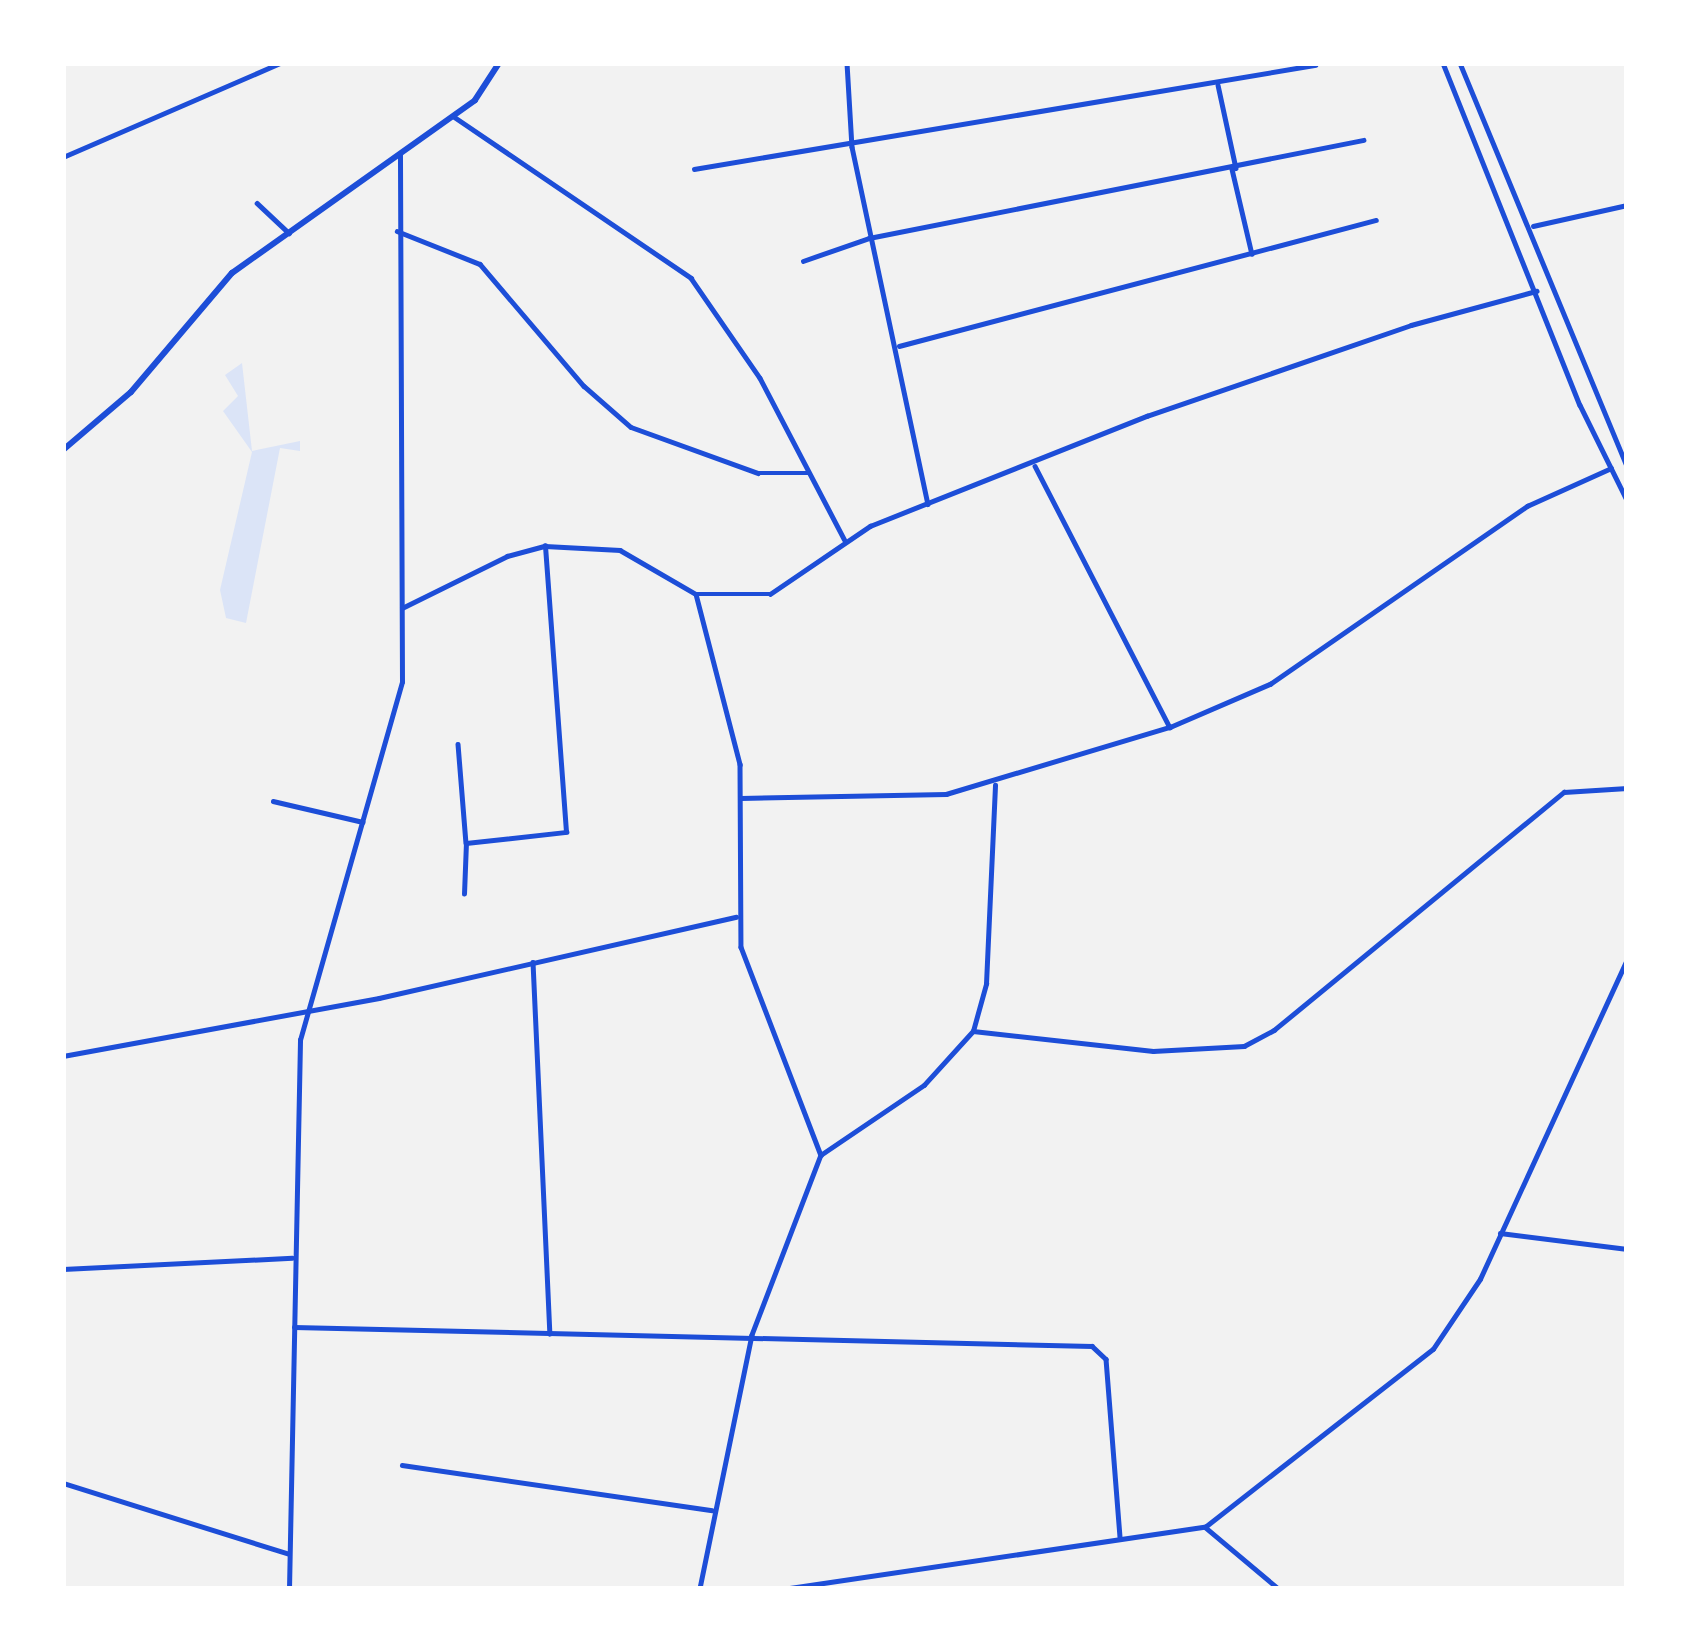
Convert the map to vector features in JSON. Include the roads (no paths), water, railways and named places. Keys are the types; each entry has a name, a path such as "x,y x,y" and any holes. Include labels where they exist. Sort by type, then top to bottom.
{"main road":[{"path":"63,450 131,392 220,285 475,100 499,63"}],"street":[{"path":"63,157 280,63"},
{"path":"847,63 852,147 869,238 899,346 913,460 928,504"},
{"path":"1443,63 1627,500"},
{"path":"1460,63 1533,226 1598,410 1627,466"},
{"path":"694,169 852,147 1315,65"},
{"path":"1218,84 1252,254"},
{"path":"453,116 691,278 760,378 844,539"},
{"path":"803,261 869,238 1363,140"},
{"path":"289,1589 292,1258 306,1007 402,682 400,154"},
{"path":"257,203 289,233"},
{"path":"1533,226 1627,205"},
{"path":"899,346 1376,220"},
{"path":"397,232 480,264 584,386 631,427 758,473 810,473"},
{"path":"401,608 507,556 545,546 620,550 697,594 770,594 844,539 928,504 1310,358 1536,291"},
{"path":"1034,465 1170,727"},
{"path":"741,798 890,800 994,785 1170,727 1270,684 1527,506 1611,468"},
{"path":"466,843 566,832 545,546"},
{"path":"697,594 735,730 741,798 736,917 821,1155"},
{"path":"458,744 466,843 464,895"},
{"path":"700,1589 712,1510 752,1335 821,1155 942,1070 973,1031 986,984 994,785"},
{"path":"973,1031 1153,1051 1244,1046 1274,1030 1564,792 1627,788"},
{"path":"273,801 363,822"},
{"path":"63,1056 736,917"},
{"path":"783,1589 1205,1527 1409,1373 1457,1317 1627,959"},
{"path":"533,962 550,1334"},
{"path":"1500,1233 1627,1249"},
{"path":"63,1269 292,1258"},
{"path":"294,1327 1092,1346 1106,1359 1120,1536"},
{"path":"402,1465 712,1510"},
{"path":"63,1484 288,1553"},
{"path":"1205,1527 1279,1589"}]}
